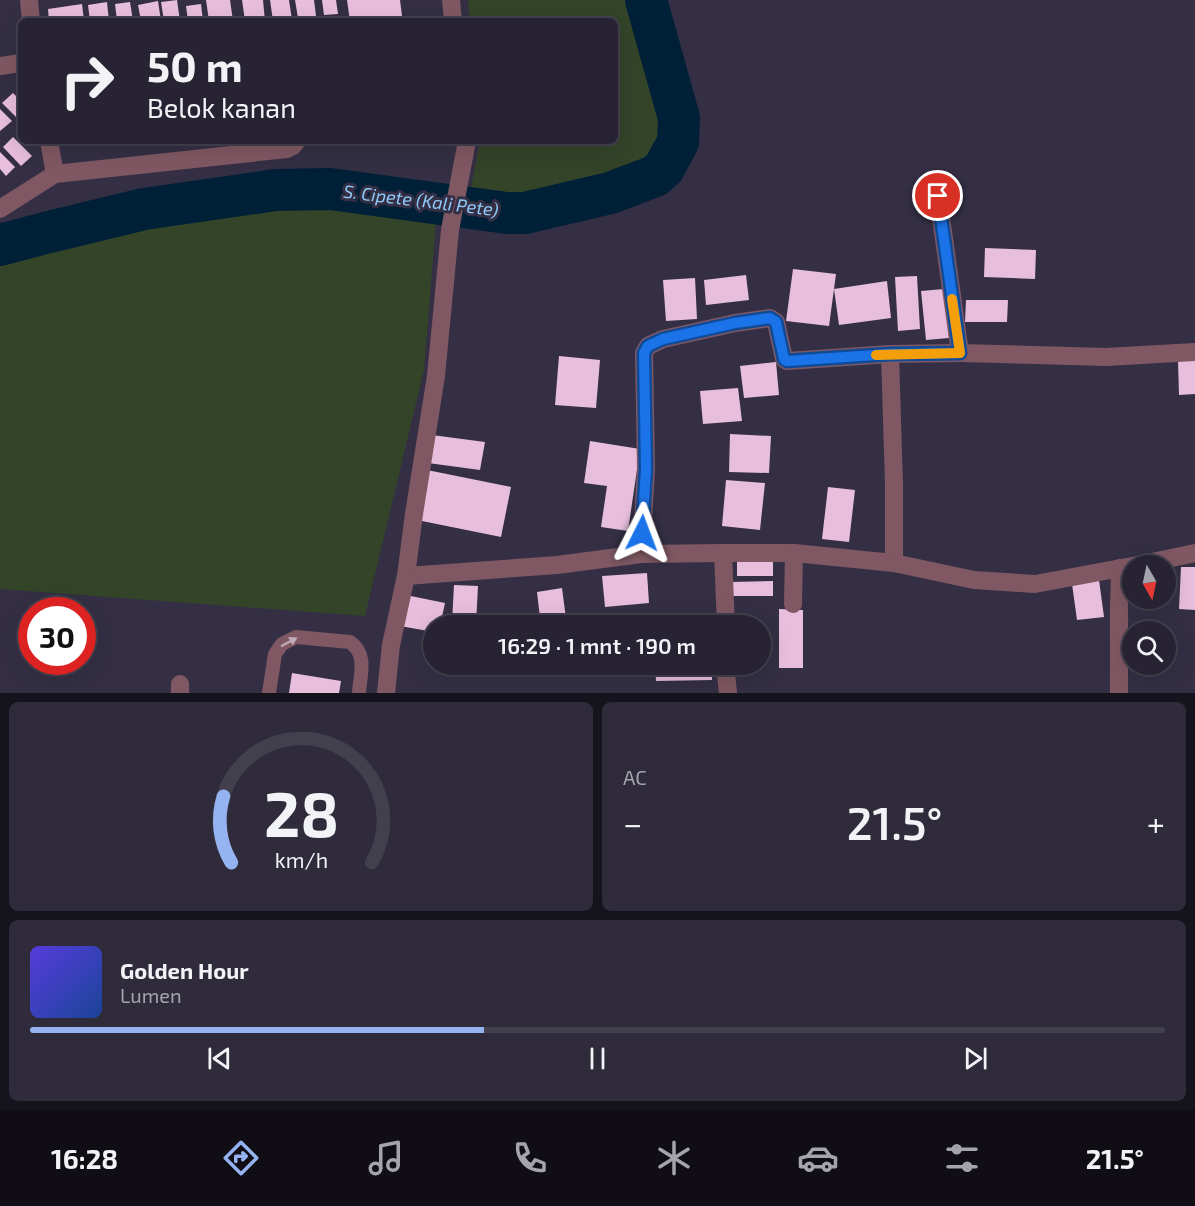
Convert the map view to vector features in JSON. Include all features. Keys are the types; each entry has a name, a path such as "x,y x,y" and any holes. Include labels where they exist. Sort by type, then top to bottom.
{"street":[{"path":"29,0 31,18"},
{"path":"451,0 453,18"},
{"path":"0,66 18,63"},
{"path":"50,144 55,174"},
{"path":"0,209 55,174 287,149 295,144"},
{"path":"386,693 391,645 406,576 436,376 450,230 466,144"},
{"path":"938,196 960,353"},
{"path":"641,554 646,469 644,353 648,346 663,339 735,323 770,318 776,322 784,359 787,361 890,354 960,353 1106,357 1195,352"},
{"path":"890,354 894,563"},
{"path":"406,576 557,565 641,554 794,552 894,563 974,580 1035,584 1122,567"},
{"path":"793,604 794,552"},
{"path":"723,553 726,615"},
{"path":"1176,557 1195,553"},
{"path":"1119,693 1119,609 1122,596"},
{"path":"726,675 728,693"}],"lane":[{"path":"269,693 275,654 282,644 296,637 350,642 357,647 362,656 359,693"}],"green space":[{"path":"468,0 632,0 664,124 658,150 643,165 521,199 470,193 479,144 618,144 618,18 470,18"},
{"path":"323,201 437,210 424,370 365,616 0,589 0,263 104,230 219,210"}],"building":[{"path":"177,0 180,18 164,18 161,2"},
{"path":"206,0 230,0 233,18 209,18"},
{"path":"242,0 263,0 265,18 245,18"},
{"path":"270,0 289,0 292,18 273,18"},
{"path":"295,0 314,0 316,16 298,18"},
{"path":"322,0 336,0 338,14 324,15"},
{"path":"347,0 400,0 402,16 350,18"},
{"path":"158,1 161,18 140,18 138,5"},
{"path":"107,2 109,18 90,18 88,5"},
{"path":"130,2 133,18 117,18 115,4"},
{"path":"82,4 84,18 49,18 48,9"},
{"path":"201,4 203,18 188,18 186,6"},
{"path":"13,93 18,98 16,117 2,103"},
{"path":"0,109 12,121 0,131"},
{"path":"13,137 32,156 21,166 3,147"},
{"path":"0,152 15,167 6,176 0,169"},
{"path":"985,248 1036,250 1035,279 984,277"},
{"path":"793,269 836,274 829,326 786,321"},
{"path":"746,275 749,300 706,305 704,280"},
{"path":"917,276 920,329 898,331 895,277"},
{"path":"695,278 697,319 666,321 663,280"},
{"path":"887,281 891,318 839,325 834,289"},
{"path":"944,289 949,338 926,340 921,291"},
{"path":"966,300 1008,300 1007,322 965,322"},
{"path":"559,356 600,360 596,408 555,405"},
{"path":"1178,360 1195,360 1195,394 1179,395"},
{"path":"776,362 779,395 744,398 740,366"},
{"path":"738,388 742,421 703,424 700,391"},
{"path":"730,434 771,436 769,473 729,472"},
{"path":"432,435 485,442 480,470 428,463"},
{"path":"590,441 640,449 628,531 601,527 607,486 584,483"},
{"path":"427,470 511,487 501,537 417,520"},
{"path":"726,480 765,483 760,530 722,526"},
{"path":"828,487 855,490 849,542 822,539"},
{"path":"737,559 773,559 773,576 737,576"},
{"path":"1181,567 1195,567 1195,610 1179,609"},
{"path":"647,573 649,603 605,607 602,576"},
{"path":"1099,580 1104,617 1077,620 1072,584"},
{"path":"773,581 773,596 730,596 730,582"},
{"path":"454,585 478,586 476,615 452,615"},
{"path":"562,588 566,615 540,615 537,592"},
{"path":"406,595 445,603 442,615 423,615 423,630 400,626"},
{"path":"779,609 803,610 803,668 779,668"},
{"path":"292,673 341,681 339,693 289,693"},
{"path":"656,675 712,675 712,680 656,681"}],"waterway":[{"name":"S. Cipete (Kali Pete)","path":"0,245 144,209 276,190 330,189 507,213 525,213 610,193 655,176 664,168 678,142 679,118 646,0"}],"slow traffic":[{"path":"876,355 960,353 952,299"}],"route":[{"path":"642,533 646,469 644,353 648,346 663,339 735,323 770,318 776,322 784,359 787,361 890,354 960,353 938,196"}]}
